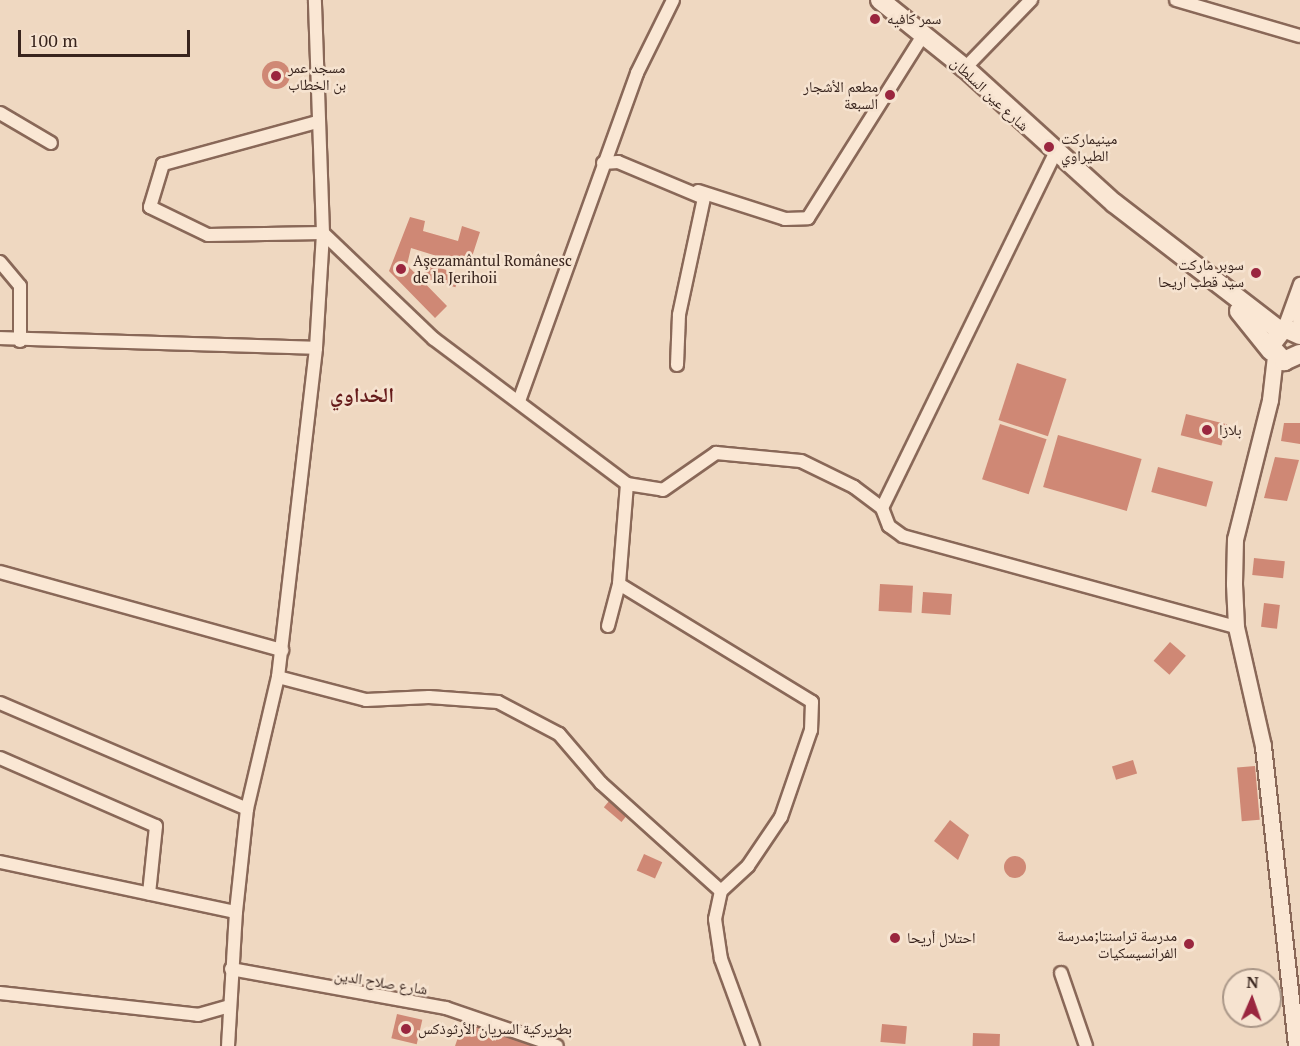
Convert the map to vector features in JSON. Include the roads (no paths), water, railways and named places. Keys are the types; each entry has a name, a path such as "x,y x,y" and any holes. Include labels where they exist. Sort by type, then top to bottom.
{"main road":[{"name":"شارع عين السلطان","path":"880,0 922,37 965,68 1055,153 1211,281 1288,357"},
{"name":"شارع عين السلطان","path":"1211,281 1291,332"},
{"path":"1288,357 1291,332"}],"street":[{"path":"228,1046 231,969 248,809 282,650 316,348 323,233 317,122 315,0"},
{"path":"519,401 637,73 673,0"},
{"path":"965,68 1031,0"},
{"path":"1176,0 1300,36"},
{"path":"603,163 618,162 723,200 794,221 808,218 922,37"},
{"path":"0,113 51,143"},
{"path":"317,122 163,165 150,207 208,235 323,233 434,339 627,484 663,490 706,458 738,452 810,465 838,477 882,508 894,531 927,545 1236,627"},
{"path":"882,508 1055,153"},
{"path":"677,365 679,315 705,207 698,191"},
{"path":"705,207 723,200"},
{"path":"0,262 20,286 20,341"},
{"path":"1291,332 1300,284"},
{"path":"1291,332 1300,290"},
{"path":"0,338 20,341 316,348"},
{"path":"1288,357 1270,400 1235,539 1236,627 1263,746 1296,1046"},
{"path":"608,626 619,584 627,484"},
{"path":"0,572 282,650"},
{"path":"619,584 812,702 811,730 781,817 748,866 721,891 715,919 720,959 753,1046"},
{"path":"278,677 366,700 469,698 531,716 559,734 601,783 721,891"},
{"path":"0,703 248,809"},
{"path":"0,758 156,826 149,894"},
{"path":"0,862 236,912"},
{"name":"شارع صلاح الدين","path":"231,969 447,1008 557,1046"},
{"path":"1061,973 1086,1046"},
{"path":"0,993 198,1015 230,1006"}],"place":[{"name":"سمر كافيه","path":"875,19"},
{"name":"مسجد عمر بن الخطاب","path":"276,76"},
{"name":"مطعم الأشجار السبعة","path":"890,95"},
{"name":"مينيماركت الطيراوي","path":"1049,147"},
{"name":"Aşezamântul Românesc de la Jerihoii","path":"401,269"},
{"name":"سوبر ماركت سيد قطب اريحا","path":"1256,273"},
{"name":"بلازا","path":"1207,430"},
{"name":"احتلال أريحا","path":"895,938"},
{"name":"مدرسة تراسنتا;مدرسة الفرانسيسكيات","path":"1189,944"},
{"name":"بطريركية السريان الأرثوذكس","path":"406,1029"}],"district":[{"name":"الخداوي","path":"362,394"}]}
